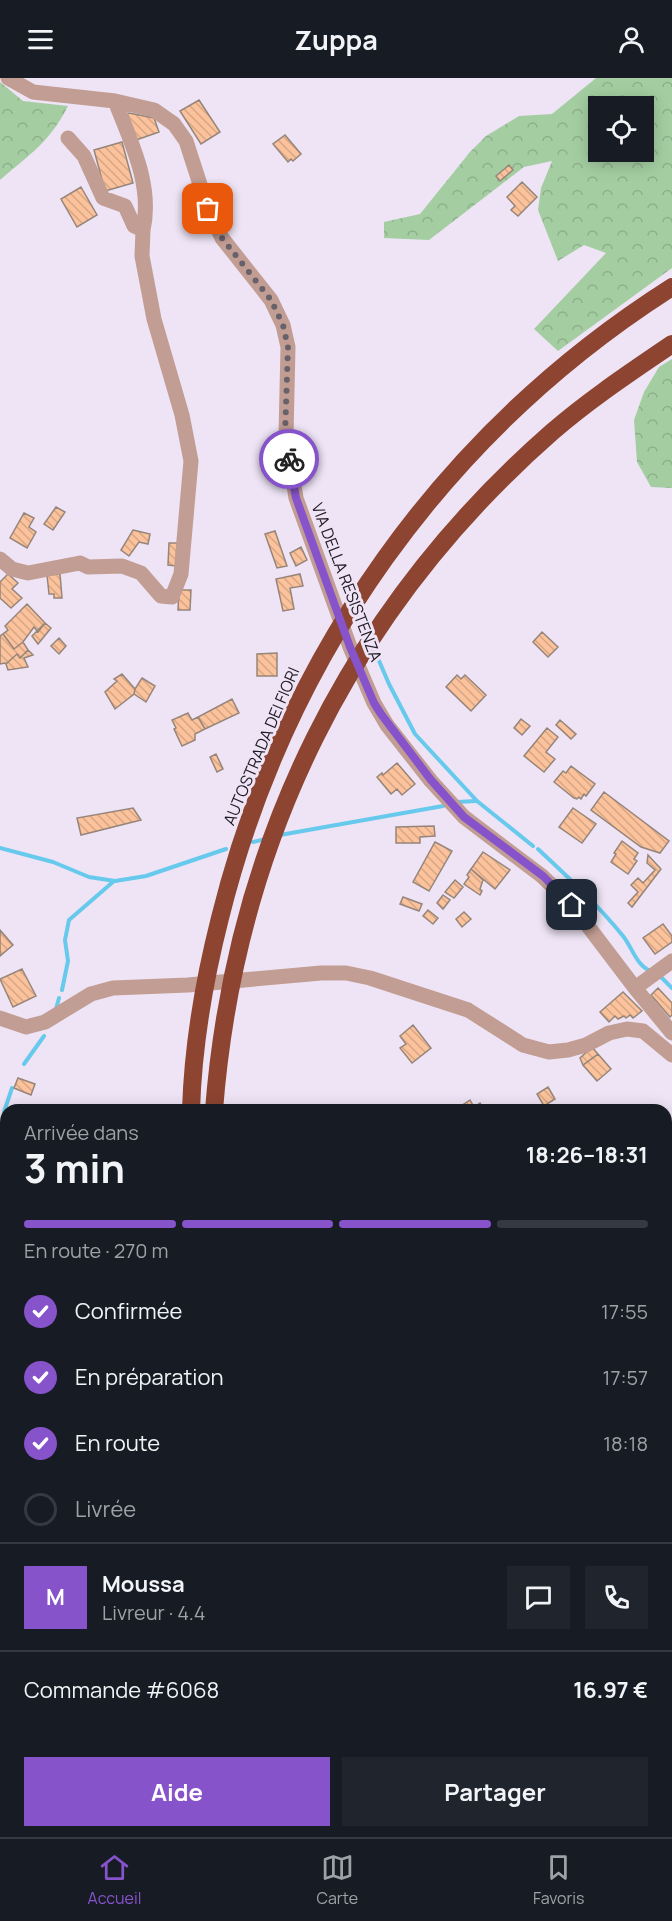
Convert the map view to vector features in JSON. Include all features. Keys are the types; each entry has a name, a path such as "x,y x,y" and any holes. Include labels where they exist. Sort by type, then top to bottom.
{"highway":[{"name":"AUTOSTRADA DEI FIORI","path":"192,1104 199,1024 212,951 231,872 252,810 287,726 319,661 369,581 400,537 447,479 538,387 589,344 672,287"},
{"path":"214,1104 226,1001 260,870 307,753 336,695 364,648 402,592 455,528 510,471 552,432 601,392 672,344"}],"street":[{"name":"VIA DELLA RESISTENZA","path":"8,78 33,92 115,101 154,110 174,124 186,141 208,209 222,238 271,300 283,325 288,347 285,435 296,498 350,647 374,703 387,725 464,817 543,876 572,905 672,1033"},
{"path":"0,559 12,569 28,573 80,563 88,567 122,566 141,573 161,596 172,597 181,574 191,461 182,415 154,319 142,256 143,230 147,215 146,197 138,159 115,101"},
{"path":"68,138 84,156 103,198 125,206 135,226 143,230"},
{"path":"635,988 668,964"},
{"path":"0,1018 26,1027 45,1022 91,994 113,988 188,985 346,973 370,978 468,1010 523,1045 549,1052 586,1045 609,1033 627,1029 643,1031 672,1055"}],"green space":[{"path":"596,78 672,78 672,268 558,351 534,329 606,253 584,245 558,261 538,210 541,188 552,161 524,167 429,240 384,238 384,222 420,214 470,152 486,136 519,116 552,114"},
{"path":"0,82 23,101 68,106 46,139 0,180"},
{"path":"672,359 672,488 651,487 637,462 634,420 644,392 659,367"}],"building":[{"path":"199,100 220,132 201,144 180,111"},
{"path":"129,113 154,118 159,132 136,140 125,116"},
{"path":"285,135 301,154 293,161 291,159 288,162 273,144"},
{"path":"122,142 133,183 105,191 94,150"},
{"path":"509,165 513,170 500,181 496,176"},
{"path":"522,182 537,197 518,216 511,210 515,206 507,197"},
{"path":"81,187 97,215 77,227 61,199"},
{"path":"56,507 65,512 53,530 44,524"},
{"path":"24,513 34,518 29,527 36,532 27,548 10,538"},
{"path":"133,530 150,534 148,544 139,542 129,556 121,550"},
{"path":"275,531 287,566 277,568 265,534"},
{"path":"169,543 177,543 176,566 168,565"},
{"path":"301,547 307,560 296,566 290,553"},
{"path":"8,574 18,583 12,589 22,598 11,608 0,598 0,582"},
{"path":"60,574 62,598 54,598 54,594 49,594 47,575"},
{"path":"300,574 303,586 290,588 294,609 283,611 276,579"},
{"path":"179,590 191,590 190,610 178,610"},
{"path":"27,604 45,623 38,632 34,627 23,642 14,649 3,634 8,630 5,626"},
{"path":"45,623 51,628 38,644 32,636"},
{"path":"542,632 558,647 548,657 533,642"},
{"path":"3,634 14,649 23,642 28,650 20,658 17,654 6,664 0,664 0,636"},
{"path":"59,638 66,646 59,654 51,646"},
{"path":"28,650 33,655 24,658 28,667 8,670 6,664 17,654 20,658"},
{"path":"277,653 277,676 257,676 257,654"},
{"path":"122,674 135,689 134,694 115,709 105,692 117,681 114,679"},
{"path":"457,675 461,679 465,675 486,695 471,711 446,687"},
{"path":"142,678 155,686 146,702 134,694"},
{"path":"232,699 239,713 205,729 198,717"},
{"path":"188,713 192,720 198,717 205,729 195,734 195,740 182,746 172,720"},
{"path":"521,719 530,726 522,735 514,728"},
{"path":"560,720 576,734 571,739 556,725"},
{"path":"547,728 558,737 546,752 555,759 544,772 524,756"},
{"path":"216,754 223,769 217,772 210,757"},
{"path":"397,763 415,784 402,795 397,789 391,794 377,777 382,773 383,775"},
{"path":"571,766 595,784 581,799 574,798 554,782 563,771 566,773"},
{"path":"604,792 669,841 660,853 641,847 591,810"},
{"path":"133,808 141,820 81,835 77,818"},
{"path":"573,808 596,824 582,843 559,827"},
{"path":"434,826 435,836 420,837 420,843 396,843 396,827"},
{"path":"622,841 638,853 634,859 637,861 628,874 611,862"},
{"path":"435,842 452,851 429,891 413,882"},
{"path":"483,852 510,870 495,889 471,869"},
{"path":"648,855 661,869 632,907 628,903 638,892 631,885 638,878 643,883 655,870 647,863"},
{"path":"471,869 483,880 480,895 464,884"},
{"path":"455,880 463,887 454,898 445,892"},
{"path":"443,895 450,900 443,909 437,903"},
{"path":"403,897 422,904 419,911 400,904"},
{"path":"428,910 438,918 433,924 423,916"},
{"path":"464,912 471,919 462,927 456,919"},
{"path":"663,924 672,936 672,942 655,954 643,938"},
{"path":"0,930 13,945 0,956"},
{"path":"22,969 36,996 13,1007 0,979"},
{"path":"658,988 672,1003 670,1017 651,995"},
{"path":"623,992 642,1011 633,1018 630,1015 618,1019 615,1016 609,1022 600,1012"},
{"path":"413,1025 431,1048 412,1063 400,1048 406,1044 400,1036"},
{"path":"592,1047 598,1054 583,1065 580,1058"},
{"path":"598,1054 611,1069 597,1081 583,1065"},
{"path":"18,1078 35,1084 31,1095 14,1088"},
{"path":"548,1087 555,1099 543,1104 537,1094"}],"waterway":[{"path":"374,649 415,734 477,801 533,846"},
{"path":"457,802 476,801"},
{"path":"280,835 443,806"},
{"path":"253,842 266,839"},
{"path":"0,848 53,862 89,877 115,881 146,876 226,849"},
{"path":"538,849 603,913 623,936 638,961 651,971"},
{"path":"62,990 68,961 65,940 69,920 114,881"},
{"path":"660,976 672,988"},
{"path":"56,1009 59,998"},
{"path":"24,1064 44,1036"},
{"path":"7,1104 12,1088"}],"way so far":[{"path":"208,209 222,238 271,300 283,325 288,347 285,435 289,459"}],"route":[{"path":"289,459 296,498 350,647 374,703 387,725 464,817 543,876 572,905"}]}
